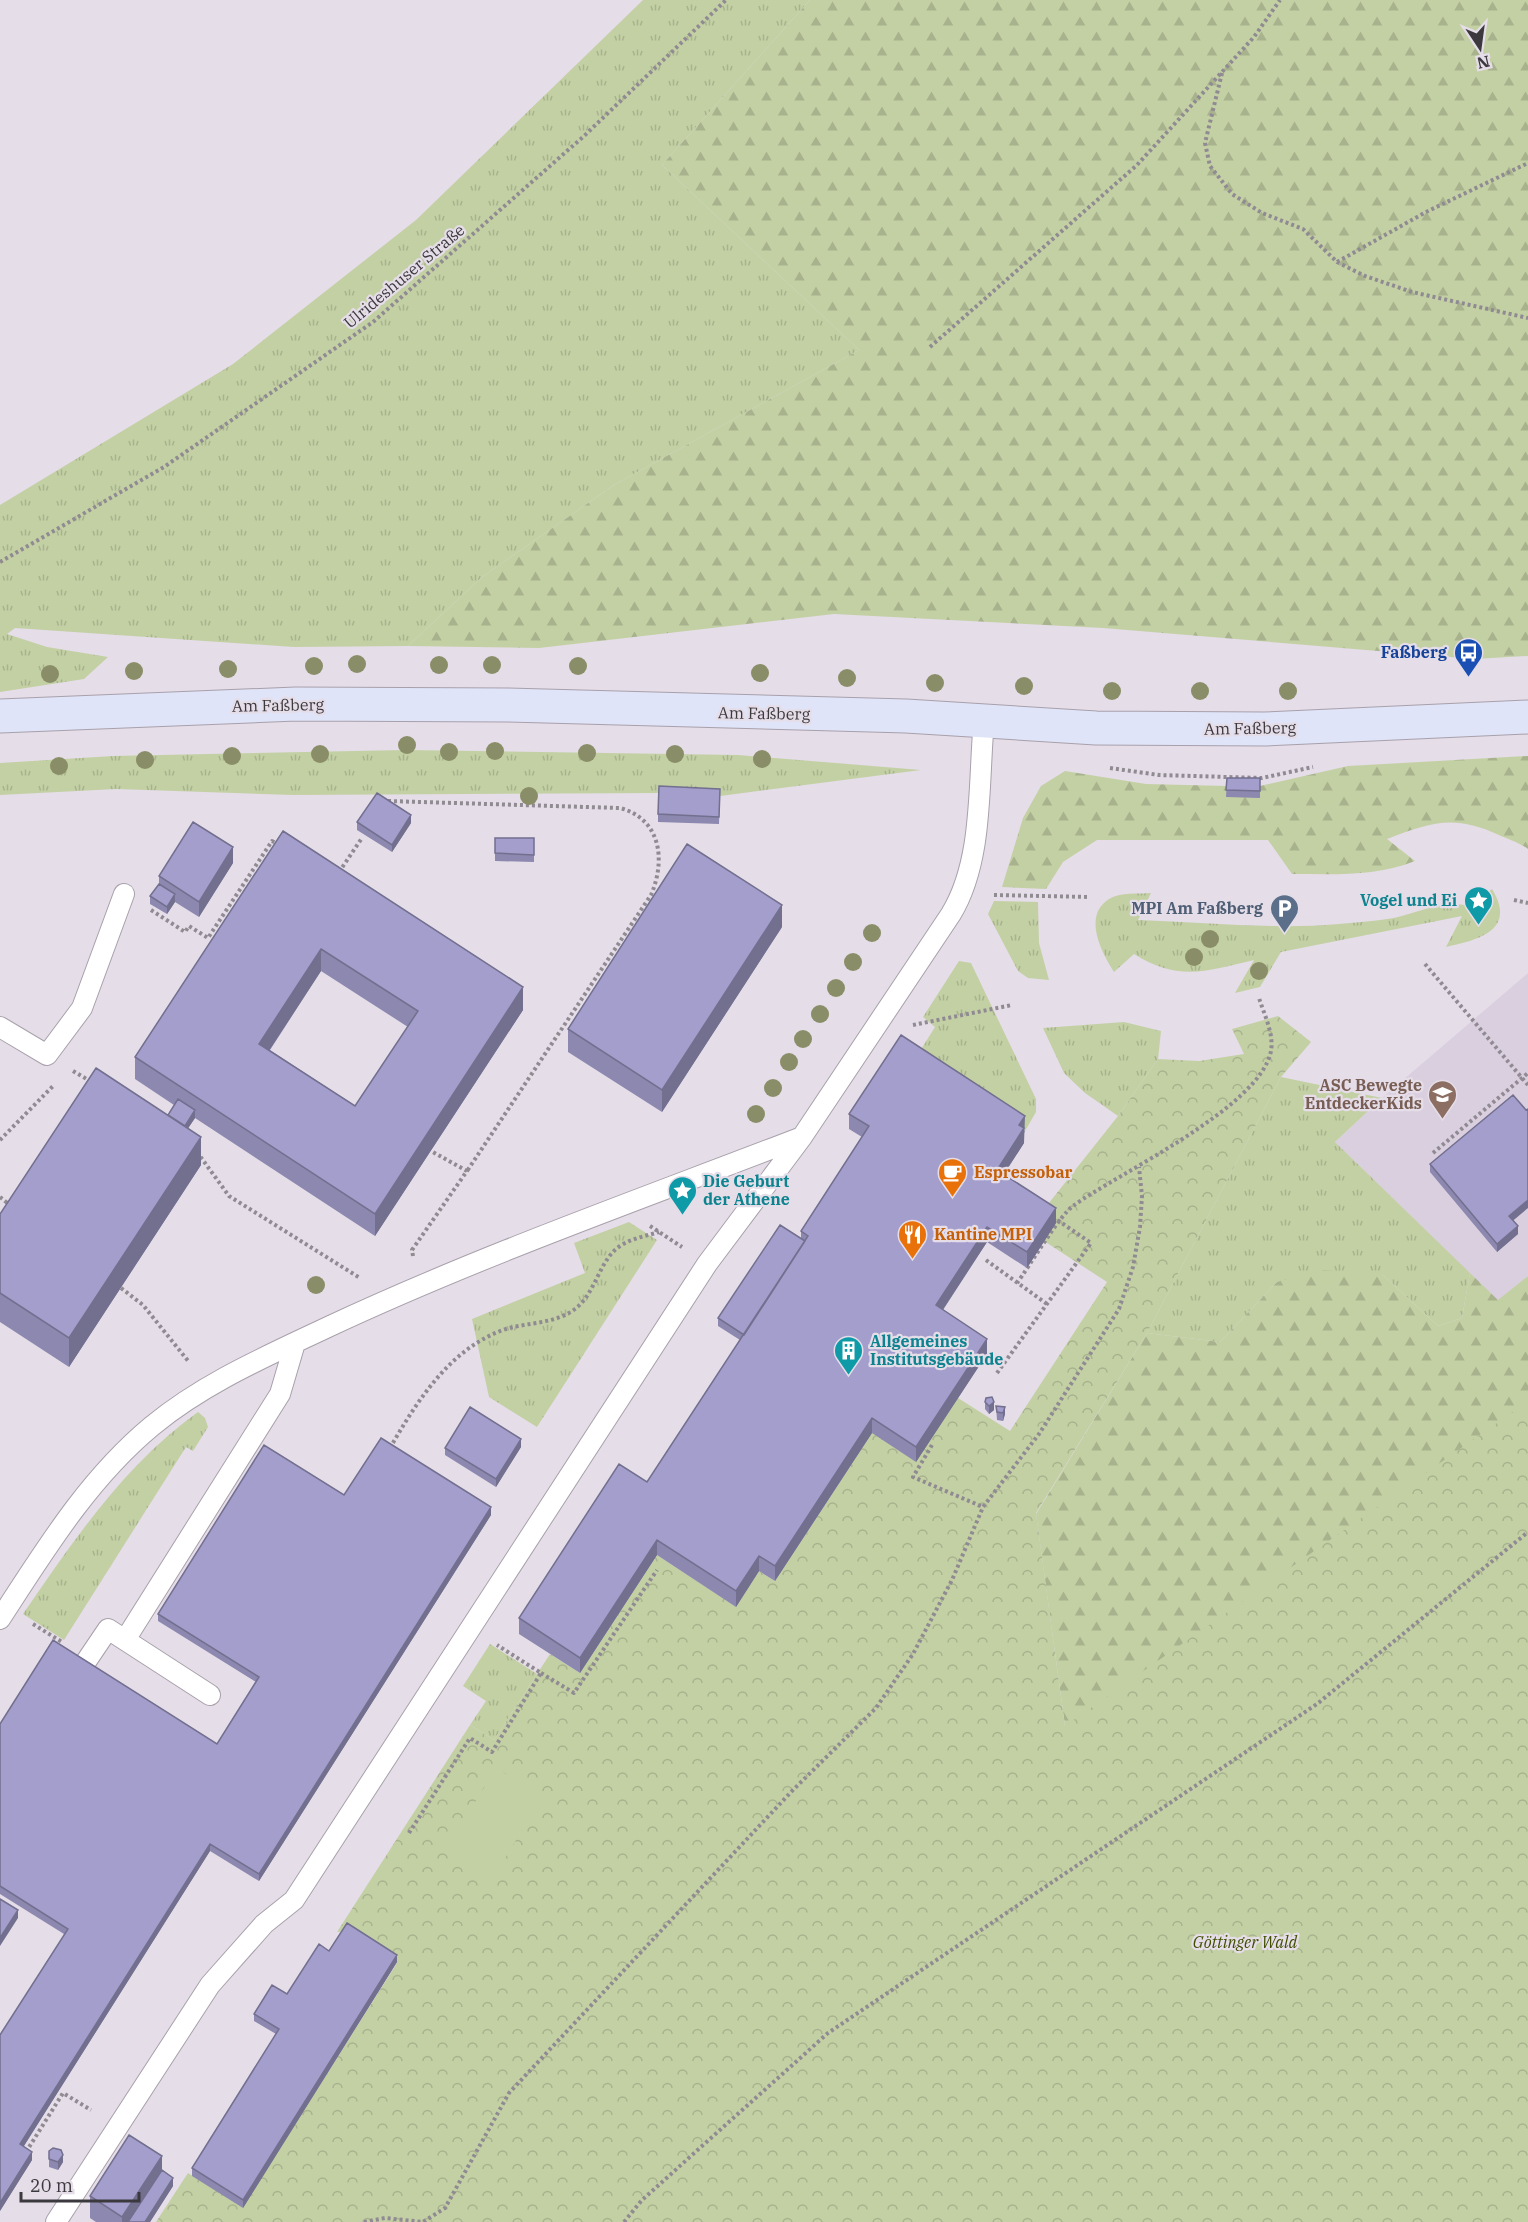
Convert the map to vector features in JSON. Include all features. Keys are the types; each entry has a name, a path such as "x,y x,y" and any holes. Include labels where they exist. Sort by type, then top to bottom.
{"street":[{"name":"Am Faßberg","path":"0,716 341,704 508,705 984,720 1096,728 1265,729 1528,717"}],"lane":[{"path":"56,2222 210,1985 264,1924 294,1900 707,1264 802,1137 963,895 975,837 984,720"},
{"path":"0,1027 46,1055 82,1008 124,894"},
{"path":"0,1619 72,1511 113,1463 153,1425 224,1376 391,1298 802,1137"},
{"path":"125,1640 280,1394 295,1343"},
{"path":"83,1666 108,1629 210,1695"}],"path":[{"name":"Ulrideshuser Straße","path":"0,562 164,467 373,322 584,136 726,0"},
{"path":"930,347 1137,165 1254,37 1280,0"},
{"path":"1222,72 1205,143 1210,166 1232,194 1262,213 1303,229 1337,262 1365,276 1412,292 1528,318"},
{"path":"1337,262 1426,212 1528,163"},
{"path":"387,801 620,808 636,813 648,822 660,862 658,878 651,895 412,1250 415,1269 429,1283"},
{"path":"335,878 362,838"},
{"path":"124,894 185,932 189,926 208,938 272,841 281,846"},
{"path":"963,895 1090,897"},
{"path":"1514,900 1528,903"},
{"path":"1425,964 1528,1085"},
{"path":"1017,1283 1071,1207 1197,1130 1241,1094 1263,1070 1271,1053 1272,1041 1259,998"},
{"path":"872,1034 1012,1005"},
{"path":"46,1055 99,1088"},
{"path":"0,1140 70,1070"},
{"path":"1433,1154 1528,1073"},
{"path":"194,1150 203,1156 229,1196 391,1298"},
{"path":"431,1151 466,1171"},
{"path":"364,2222 385,2218 423,2222 445,2208 509,2093 792,1791 876,1708 912,1654 952,1580 983,1508 1039,1434 1119,1309 1133,1267 1140,1227 1142,1196 1139,1167"},
{"path":"0,1197 20,1212"},
{"path":"621,1207 707,1264"},
{"path":"997,1373 1091,1243 1051,1215"},
{"path":"388,1450 430,1386 463,1352 502,1330 549,1321 574,1310 587,1298 618,1247 634,1239 659,1232"},
{"path":"986,1260 1047,1304"},
{"path":"121,1288 143,1305 209,1387"},
{"path":"932,1445 913,1478 983,1508"},
{"path":"624,2222 642,2200 828,2033 1317,1704 1528,1532"},
{"path":"494,1644 574,1693 657,1570"},
{"path":"29,1622 57,1639"},
{"path":"409,1833 470,1738 492,1752 542,1673"},
{"path":"24,2154 63,2093 117,2127"}],"shaded area":[{"name":"ASC Bewegte EntdeckerKids","path":"1528,973 1528,1276 1498,1301 1335,1142 1382,1098"}],"green space":[{"path":"643,0 810,0 662,165 859,350 614,485 482,577 408,646 294,647 15,628 7,634 47,647 108,657 84,679 0,692 0,505 233,364 416,220"},
{"path":"810,0 1528,0 1528,656 1474,659 1103,628 834,614 539,648 408,646 482,577 614,485 859,350 662,165"},
{"path":"405,750 738,755 921,770 720,796 659,793 293,795 116,789 0,795 0,763 113,756"},
{"path":"1528,756 1528,849 1483,828 1469,824 1443,823 1417,828 1387,839 1415,861 1370,872 1292,874 1268,840 1097,840 1063,862 1046,889 1002,887 1023,818 1041,786 1065,771 1146,784 1227,786 1260,798 1260,786 1348,766"},
{"path":"1492,889 1499,903 1500,914 1497,924 1491,931 1471,941 1446,947 1462,916 1281,952 1260,987 1235,993 1254,960 1193,972 1165,968 1134,954 1114,972 1104,955 1097,935 1097,915 1101,906 1109,899 1119,895 1151,893 1138,920 1314,926 1394,918 1450,904 1470,906"},
{"path":"994,901 1038,902 1039,943 1049,980 1028,978 1018,971 988,914"},
{"path":"959,961 971,963 1036,1099 1036,1112 1025,1131 915,1059 935,1027 923,1017"},
{"path":"1278,1016 1311,1042 1281,1077 1147,1333 1036,1513 1065,1726 1528,1401 1528,2222 156,2222 188,2173 243,2207 397,1963 347,1931 337,1932 470,1725 494,1740 550,1654 580,1673 657,1555 735,1606 759,1571 775,1581 872,1433 958,1398 1010,1431 1107,1282 1044,1241 1041,1213 1118,1116 1158,1059 1199,1061 1244,1054 1232,1029"},
{"path":"1124,1022 1161,1031 1158,1059 1118,1116 1085,1093 1064,1073 1043,1028"},
{"path":"1281,1077 1382,1098 1335,1142 1470,1273 1462,1318 1438,1326 1382,1274 1277,1282 1220,1342 1147,1333"},
{"path":"629,1222 657,1240 537,1427 489,1397 472,1319 585,1273 574,1243"},
{"name":"Göttinger Wald","path":"1320,1270 1382,1274 1438,1326 1462,1318 1470,1273 1498,1300 1528,1276 1528,2222 490,2222 1065,1726 1036,1514 1147,1333 1220,1342 1277,1282"},
{"path":"198,1412 205,1418 208,1427 193,1451 186,1447 64,1640 23,1614 102,1505 147,1456"},
{"path":"490,1644 537,1674 494,1740 470,1725 486,1701 463,1686"},
{"path":"496,1768 543,1796 491,1881 444,1853"}],"building":[{"path":"1227,778 1260,778 1260,791 1226,790"},
{"path":"659,786 720,789 719,817 658,814"},
{"path":"377,793 411,815 392,845 357,822"},
{"path":"193,822 233,847 199,902 159,876"},
{"path":"283,831 523,987 375,1214 135,1057","holes":["321,949 418,1011 355,1106 259,1044"]},
{"path":"495,838 534,838 534,855 495,853"},
{"path":"687,844 782,905 662,1090 568,1029"},
{"path":"159,884 175,894 167,907 150,896"},
{"name":"Allgemeines Institutsgebäude","path":"901,1035 1025,1116 1019,1125 1024,1128 997,1170 1056,1208 1027,1252 987,1227 936,1305 987,1339 916,1447 872,1418 775,1566 759,1556 736,1591 657,1540 580,1658 519,1618 619,1464 647,1482 808,1236 801,1231 869,1126 849,1114"},
{"path":"96,1068 201,1137 69,1338 0,1293 0,1214"},
{"path":"1513,1095 1526,1110 1528,1109 1528,1200 1509,1216 1518,1226 1497,1244 1430,1164"},
{"path":"178,1099 195,1110 185,1126 168,1115"},
{"path":"780,1225 805,1241 744,1335 718,1318"},
{"path":"992,1397 994,1402 989,1406 985,1402 986,1398"},
{"path":"996,1406 1005,1407 1003,1413 997,1412"},
{"path":"470,1407 521,1439 496,1479 445,1448"},
{"path":"381,1438 491,1507 259,1874 210,1844 20,2144 32,2152 0,2203 0,2035 68,1929 0,1886 0,1724 53,1640 217,1744 259,1677 158,1614 264,1445 344,1495"},
{"path":"0,1899 18,1910 0,1938"},
{"path":"347,1923 397,1955 243,2200 192,2168 279,2029 254,2014 272,1985 287,1994 319,1944 329,1951"},
{"path":"129,2135 162,2156 122,2217 90,2196"},
{"path":"53,2148 61,2150 63,2155 58,2162 49,2159 49,2151"},
{"path":"162,2170 173,2178 145,2222 128,2222"}],"place":[{"name":"Faßberg","path":"1468,678"},
{"name":"Vogel und Ei","path":"1478,926"},
{"name":"MPI Am Faßberg","path":"1284,934"},
{"name":"ASC Bewegte EntdeckerKids","path":"1443,1120"},
{"name":"Espressobar","path":"953,1198"},
{"name":"Die Geburt der Athene","path":"682,1216"},
{"name":"Kantine MPI","path":"913,1260"},
{"name":"Allgemeines Institutsgebäude","path":"849,1376"}]}
